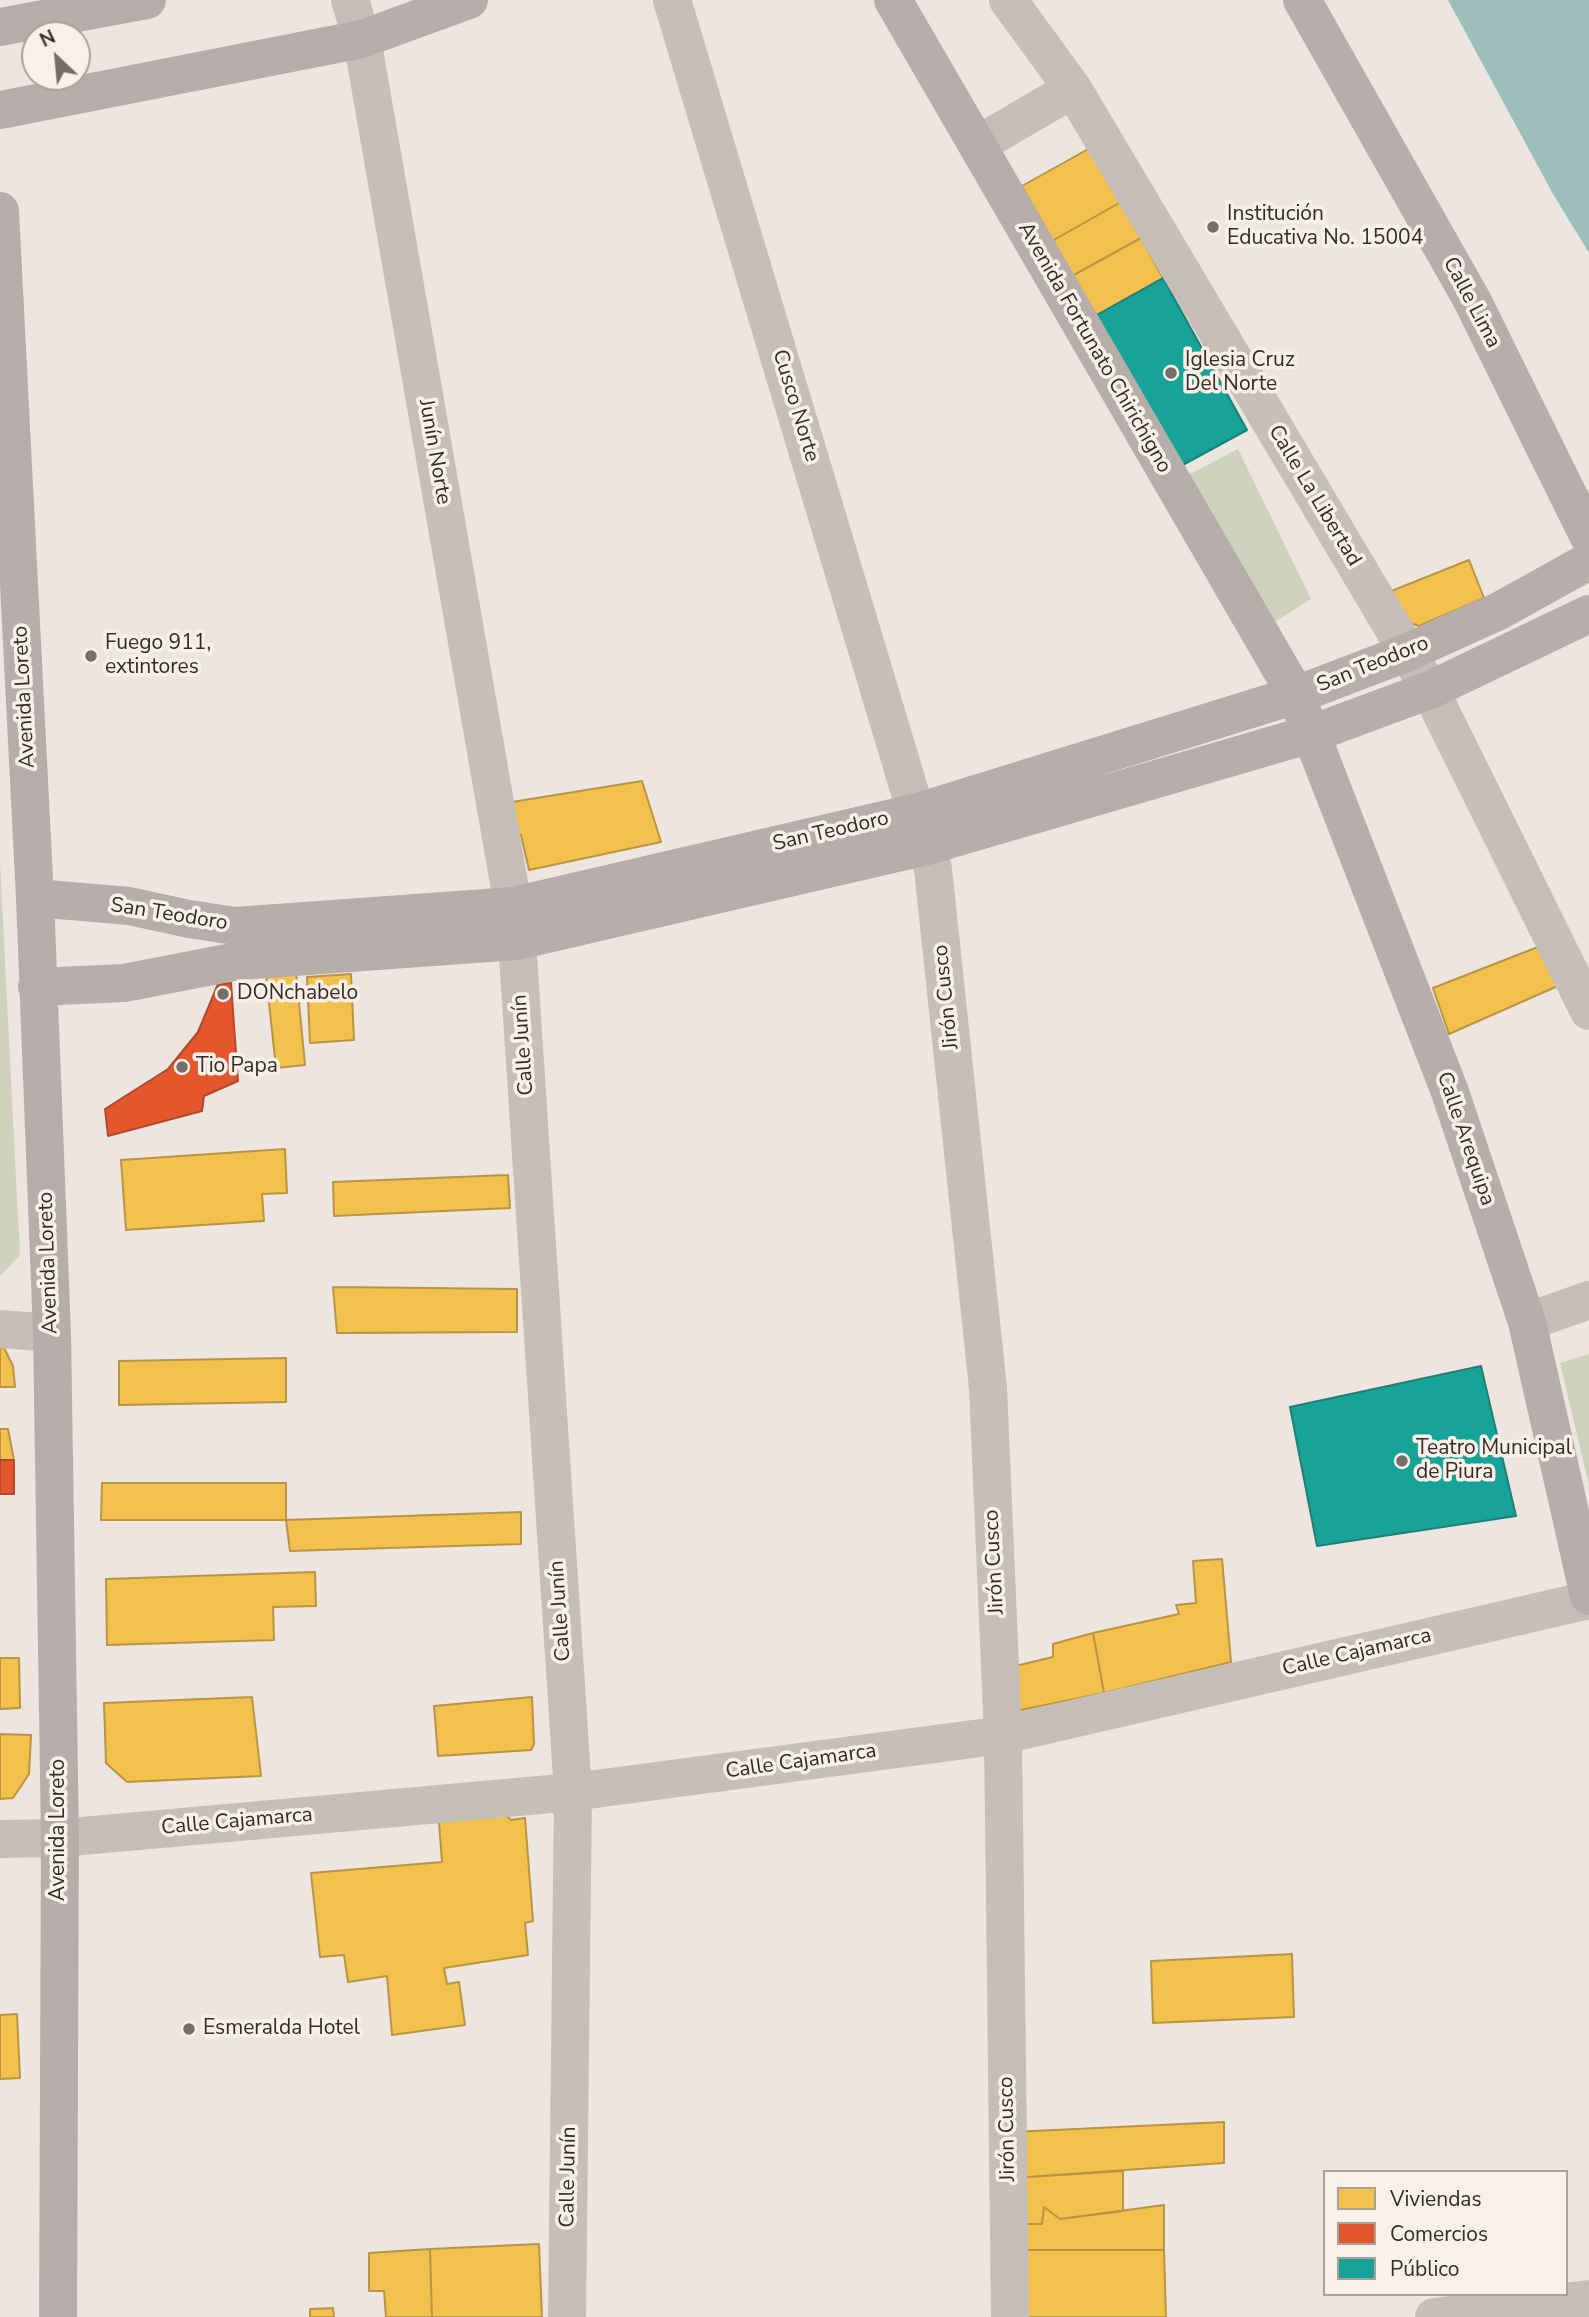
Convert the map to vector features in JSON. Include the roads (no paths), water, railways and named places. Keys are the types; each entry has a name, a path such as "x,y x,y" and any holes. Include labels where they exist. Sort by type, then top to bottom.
{"street":[{"path":"0,27 147,0"},
{"name":"Junín Norte","path":"350,0 362,40 515,923"},
{"path":"0,110 362,40 469,0"},
{"name":"Cusco Norte","path":"673,0 923,829"},
{"name":"Avenida Fortunato Chirichigno","path":"893,0 1296,695"},
{"name":"Calle La Libertad","path":"1008,0 1073,89 1430,690 1589,1011"},
{"name":"Calle Lima","path":"1302,0 1472,300 1589,537"},
{"path":"977,145 1073,89"},
{"name":"Avenida Loreto","path":"0,211 35,898 52,1333 60,1838 58,2317"},
{"name":"San Teodoro","path":"923,829 1406,653 1499,611 1589,561"},
{"name":"San Teodoro","path":"37,987 124,983 238,961 515,923 923,829 1311,734 1430,690 1589,614"},
{"name":"Calle Arequipa","path":"1296,695 1450,1092 1527,1322 1589,1598"},
{"name":"Jirón Cusco","path":"923,829 935,883 988,1388 1003,1735 1010,2317"},
{"name":"San Teodoro","path":"35,898 129,906 235,926 515,923"},
{"name":"Calle Junín","path":"515,923 573,1792 567,2317"},
{"path":"1527,1322 1589,1300"},
{"path":"0,1329 52,1333"},
{"name":"Calle Cajamarca","path":"0,1839 60,1838 573,1792 1003,1735 1589,1598"},
{"path":"1457,2315 1589,2299"}],"water":[{"path":"1448,0 1589,0 1589,253 1553,194"}],"place":[{"name":"Institución Educativa No. 15004","path":"1213,227"},
{"name":"Iglesia Cruz Del Norte","path":"1171,373"},
{"name":"Fuego 911, extintores","path":"91,656"},
{"name":"DONchabelo","path":"223,994"},
{"name":"Tio Papa","path":"182,1067"},
{"name":"Teatro Municipal de Piura","path":"1402,1461"},
{"name":"Esmeralda Hotel","path":"189,2029"}]}
